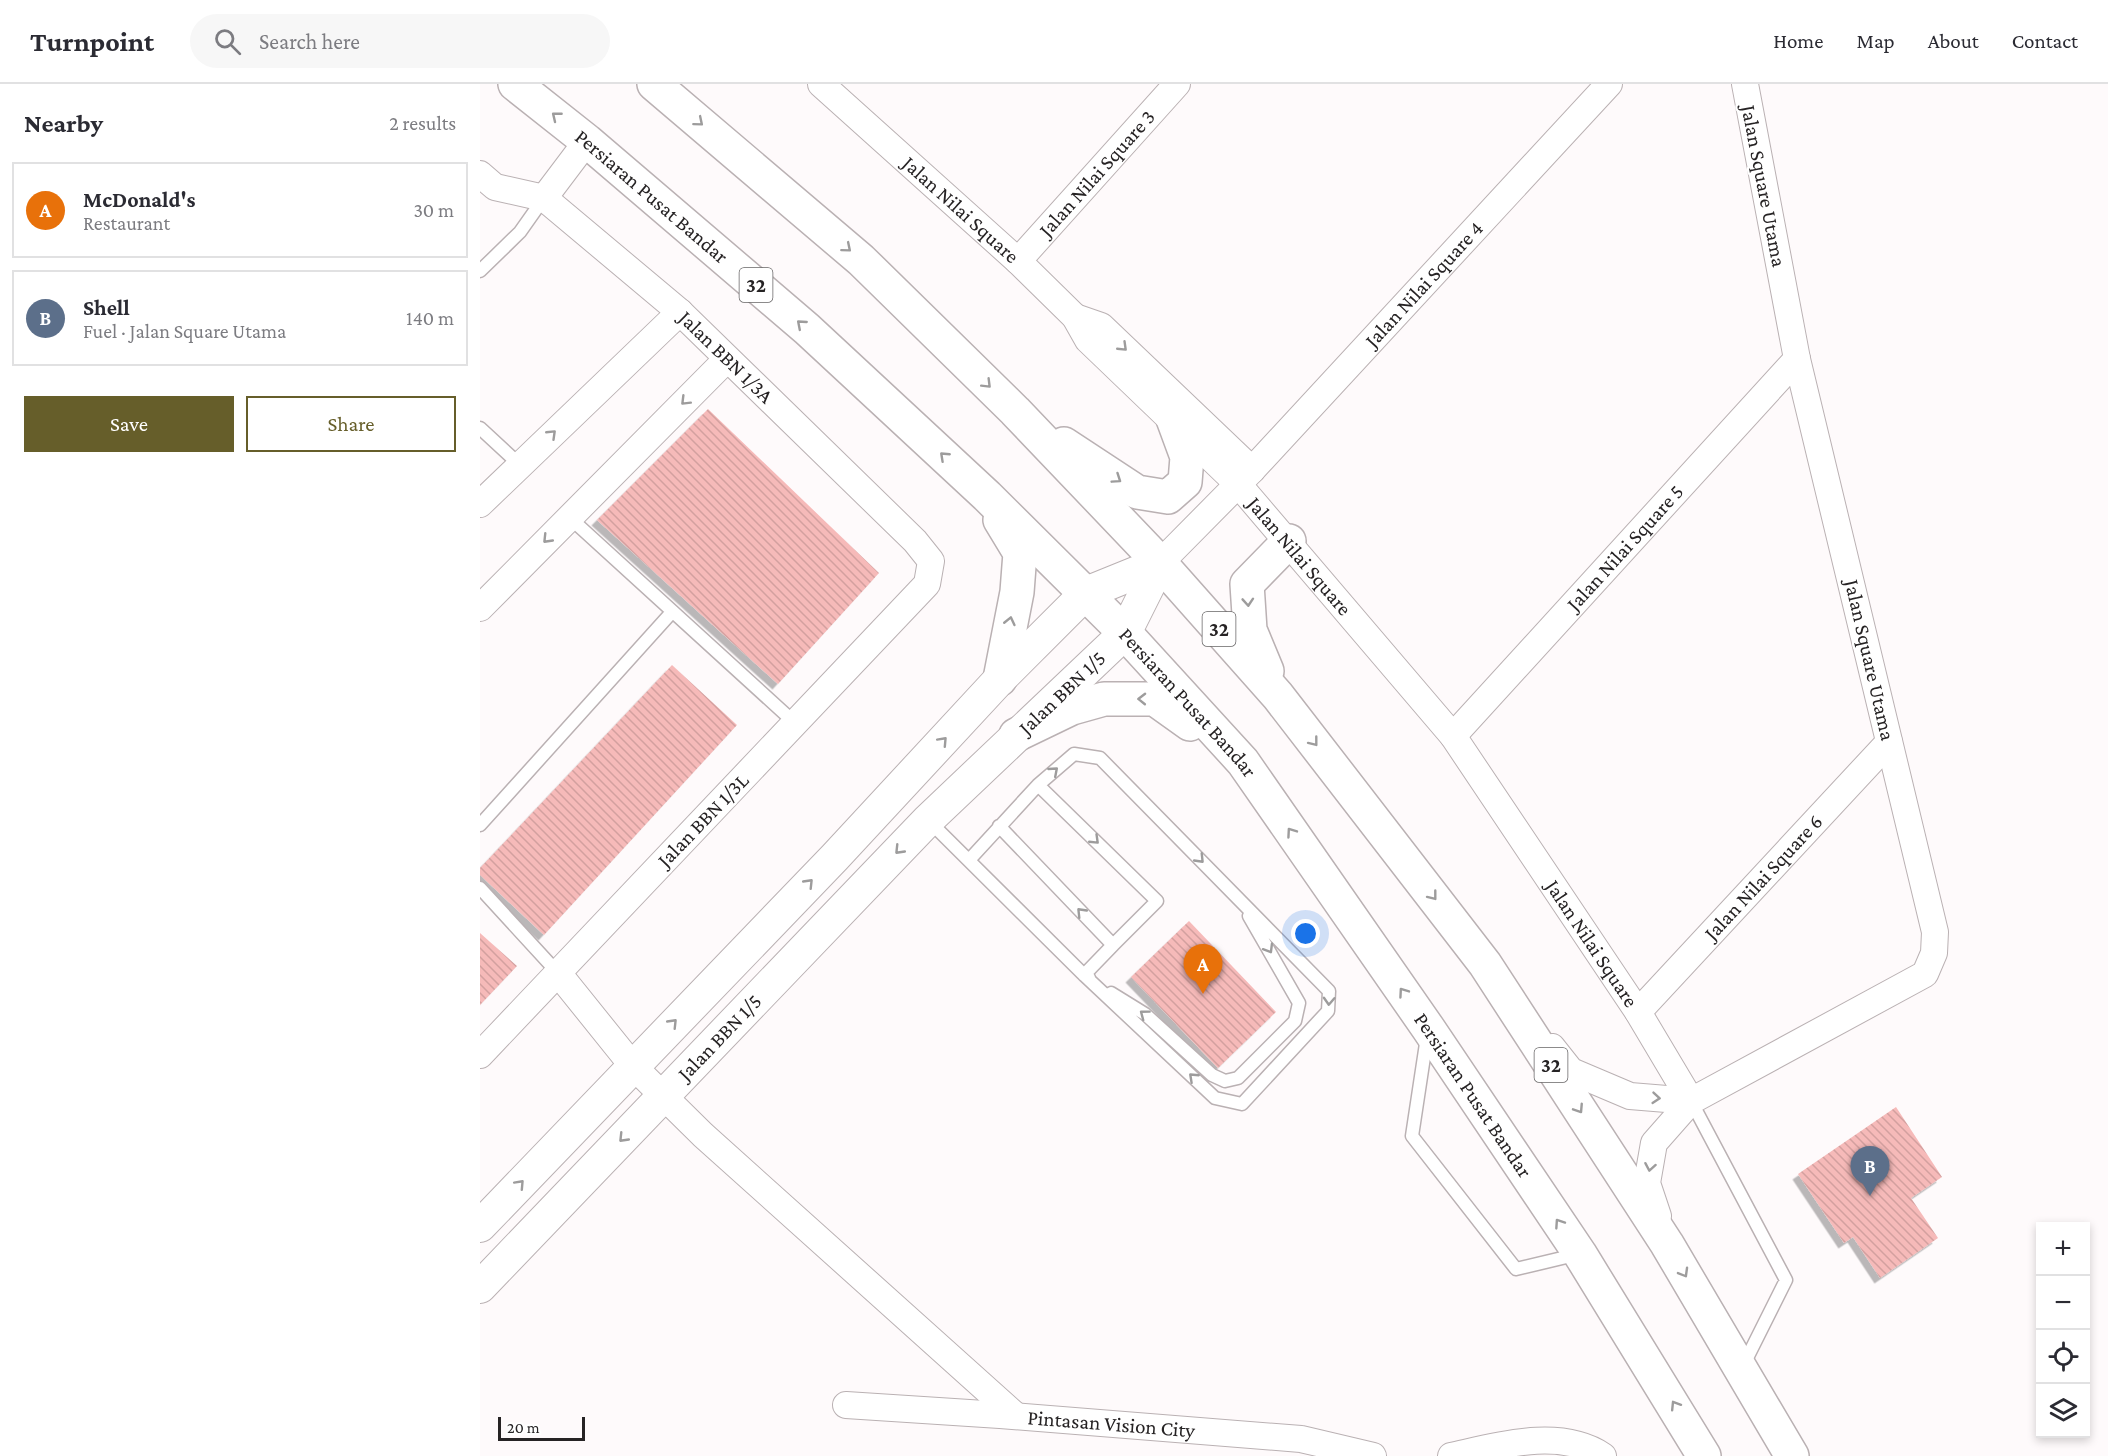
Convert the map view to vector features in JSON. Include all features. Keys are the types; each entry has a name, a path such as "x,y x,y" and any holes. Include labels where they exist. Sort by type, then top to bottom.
{"main road":[{"name":"Persiaran Pusat Bandar","path":"515,84 587,141 807,329 987,496 1125,633 1243,762 1428,1028 1580,1254 1704,1456"},
{"name":"32","path":"654,84 861,260 1016,411 1160,563 1278,696 1485,964 1667,1244 1792,1456"},
{"path":"1016,411 1137,492 1168,497 1185,482 1186,474 1187,457 1173,419"},
{"path":"987,496 1020,553 1017,591 1000,679"},
{"path":"1278,696 1250,630 1247,584 1290,541"},
{"path":"1016,735 1072,708 1104,699 1155,699 1243,762"}],"street":[{"name":"Jalan Nilai Square","path":"821,84 1018,261 1075,317 1088,340 1173,419 1245,477 1290,541 1453,736 1638,1012 1691,1101"},
{"name":"Jalan Nilai Square 3","path":"1018,261 1177,84"},
{"name":"Jalan Nilai Square 4","path":"1160,563 1245,477 1609,84"},
{"name":"Jalan Square Utama","path":"1667,1244 1647,1183 1654,1143 1691,1101 1925,974 1934,953 1935,932 1797,359 1745,84"},
{"path":"544,198 587,141"},
{"name":"Jalan BBN 1/3A","path":"480,174 495,187 544,198 680,312 726,360 915,541 931,561 927,585"},
{"path":"480,504 680,312"},
{"path":"1075,317 1101,326 1245,477"},
{"name":"Jalan Nilai Square 5","path":"1453,736 1797,359"},
{"path":"480,608 726,360"},
{"name":"Jalan BBN 1/5","path":"480,1226 835,856 1000,679 1086,593 1160,563"},
{"name":"Jalan BBN 1/5","path":"480,1287 928,820 1125,633 1160,563"},
{"name":"Jalan BBN 1/3L","path":"480,1055 927,585"},
{"name":"Jalan Nilai Square 6","path":"1638,1012 1889,742"},
{"path":"1485,964 1571,1071 1630,1096 1691,1101"},
{"path":"558,973 632,1065 662,1095 720,1151 1016,1416"},
{"name":"Pintasan Vision City","path":"846,1405 1301,1439 1367,1456"},
{"path":"1452,1456 1522,1440 1566,1444 1596,1451 1604,1456"}],"lane":[{"path":"480,271 520,232 544,198"},
{"path":"480,428 520,465"},
{"path":"569,518 795,723"},
{"path":"480,825 672,612"},
{"path":"928,820 970,859 1084,975 1215,1098 1242,1104 1328,1011 1329,991 1101,758 1074,754 1038,785 970,859"},
{"path":"1038,785 1157,901 1084,975"},
{"path":"999,826 1113,945"},
{"path":"480,888 558,973"},
{"path":"1084,975 1145,1014 1212,1075 1225,1081 1238,1078 1295,1021 1299,1003 1239,899"},
{"path":"1428,1028 1412,1136 1516,1269 1580,1254"},
{"path":"1691,1101 1786,1280 1740,1370"}],"building":[{"path":"708,409 879,573 778,684 597,520"},
{"path":"672,665 737,725 544,935 480,875 480,868"},
{"path":"1189,921 1276,1012 1218,1068 1131,977"},
{"path":"480,933 517,966 480,1005"},
{"path":"1896,1107 1942,1177 1911,1198 1938,1238 1880,1278 1853,1237 1844,1243 1798,1174"}],"place":[{"name":"McDonald's","path":"1203,994"},
{"name":"Shell","path":"1870,1196"}]}
